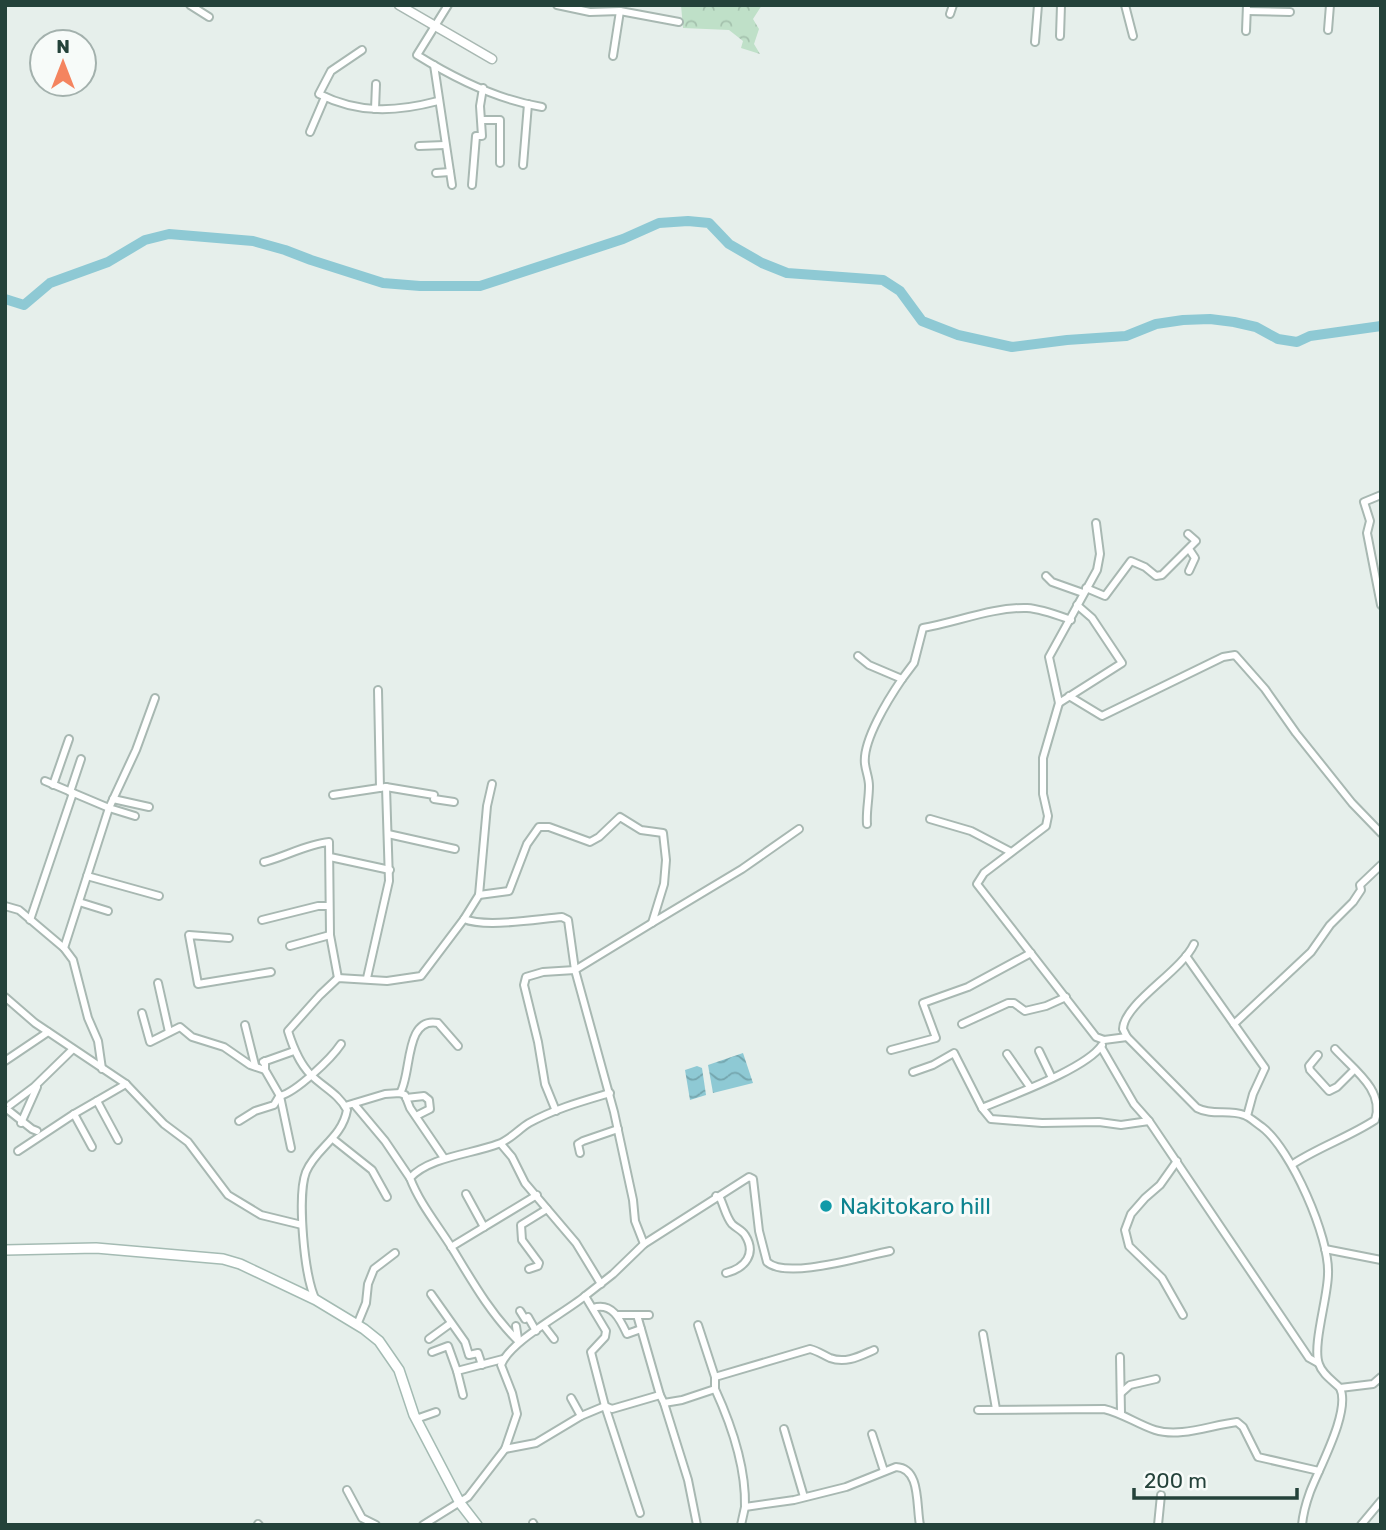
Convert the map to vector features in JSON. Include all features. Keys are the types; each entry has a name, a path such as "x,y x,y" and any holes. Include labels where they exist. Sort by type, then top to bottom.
{"main road":[{"path":"5,1250 96,1248 223,1259 240,1264 316,1300 379,1341 399,1370 416,1419 460,1503 477,1525"}],"street":[{"path":"190,5 209,17"},
{"path":"399,5 492,59"},
{"path":"448,5 418,55 483,88 542,107"},
{"path":"557,5 590,12 620,11 679,22"},
{"path":"950,14 953,5"},
{"path":"1035,41 1038,5"},
{"path":"1059,36 1061,5"},
{"path":"1125,5 1133,37"},
{"path":"1328,30 1330,5"},
{"path":"1246,31 1247,8 1290,12"},
{"path":"613,56 620,11"},
{"path":"362,50 331,71 319,94 360,109 407,109 438,101"},
{"path":"434,65 452,185"},
{"path":"375,109 376,83"},
{"path":"472,185 476,136 482,136 480,106 483,88"},
{"path":"310,132 325,97"},
{"path":"523,165 528,104"},
{"path":"482,120 500,120 500,163"},
{"path":"419,146 445,145"},
{"path":"436,173 450,172"},
{"path":"1381,495 1364,502 1370,520 1367,533 1381,605"},
{"path":"1096,523 1100,554 1097,570 1049,657 1059,703 1043,758 1043,793 1048,821 984,873 978,884 1102,1043 1134,1104 1177,1161 1310,1358 1318,1363 1326,1376 1340,1388 1343,1408 1306,1503 1302,1525"},
{"path":"1046,576 1052,582 1105,596 1131,561 1156,576 1162,575 1196,541 1188,534"},
{"path":"1189,550 1195,558 1189,570"},
{"path":"1059,703 1122,663 1092,618 1077,604"},
{"path":"867,824 869,773 865,765 866,751 874,727 914,663 923,628 981,614 1027,608 1071,620"},
{"path":"1069,696 1102,716 1223,657 1235,655 1265,689 1352,803 1381,833"},
{"path":"858,656 869,665 902,679"},
{"path":"367,978 390,870 378,690"},
{"path":"64,948 109,808 136,750 155,698"},
{"path":"53,785 69,738"},
{"path":"30,920 81,759"},
{"path":"45,781 135,816"},
{"path":"316,1300 310,1287 302,1225 303,1188 306,1172 313,1160 333,1139 345,1118 345,1106 340,1098 311,1075 294,1051 288,1031 338,978 387,981 421,976 479,895 487,806 492,784"},
{"path":"333,796 383,787 454,802"},
{"path":"113,799 149,807"},
{"path":"479,895 509,891 527,844 539,827 549,827 590,842 620,817 641,831 663,833 666,860 664,884 652,923"},
{"path":"930,819 971,831 1011,852"},
{"path":"556,1111 545,1084 524,980 528,975 575,970 742,869 799,829"},
{"path":"388,834 455,849"},
{"path":"264,862 288,856 314,843 329,842 328,906 338,978"},
{"path":"330,857 390,870"},
{"path":"1234,1024 1311,952 1330,925 1353,902 1361,890 1360,885 1381,865"},
{"path":"87,876 159,896"},
{"path":"79,902 108,911"},
{"path":"262,920 318,905 328,906"},
{"path":"5,906 19,910 64,948 73,960 88,1018 99,1041 102,1069"},
{"path":"464,919 492,923 565,918 569,923 575,970 610,1093 635,1221 643,1244"},
{"path":"229,937 189,935 198,984 271,972"},
{"path":"290,946 330,935"},
{"path":"1194,944 1186,956 1125,1016 1123,1029 1127,1037 1197,1108 1247,1116 1265,1129 1293,1164 1325,1249 1328,1274 1318,1363"},
{"path":"891,1050 936,1038 923,1003 968,987 1031,953"},
{"path":"1186,956 1265,1068 1247,1116"},
{"path":"158,983 169,1032"},
{"path":"962,1024 1008,1003 1014,1003 1025,1011 1066,997"},
{"path":"5,998 48,1032 126,1084 164,1124 188,1142 228,1195 261,1215 302,1225"},
{"path":"142,1013 150,1042 180,1027 192,1037 224,1047 250,1065 265,1070"},
{"path":"444,1158 403,1096 411,1043 415,1034 426,1024 438,1023 458,1046"},
{"path":"245,1025 255,1065"},
{"path":"5,1061 48,1032"},
{"path":"982,1108 1052,1077 1090,1056 1102,1043 1127,1037"},
{"path":"239,1121 250,1113 274,1105 280,1096 311,1075 341,1044"},
{"path":"37,1131 21,1122 9,1107 73,1049"},
{"path":"1293,1164 1376,1120 1378,1112 1369,1084 1335,1049"},
{"path":"255,1065 294,1051"},
{"path":"1039,1051 1052,1077"},
{"path":"913,1072 954,1053 982,1108 991,1119 1121,1125 1149,1121"},
{"path":"1007,1054 1030,1087"},
{"path":"1318,1055 1309,1066 1310,1070 1329,1091 1354,1070"},
{"path":"265,1061 265,1070 280,1096 291,1148"},
{"path":"21,1122 38,1083"},
{"path":"18,1151 126,1084"},
{"path":"410,1178 444,1158 455,1158 501,1144 529,1123 610,1093"},
{"path":"345,1106 385,1094 424,1096 429,1100 430,1109 416,1116"},
{"path":"97,1101 118,1140"},
{"path":"354,1104 385,1141 410,1178 422,1206 451,1247 476,1291 518,1341"},
{"path":"74,1114 92,1147"},
{"path":"580,1153 578,1144 618,1129"},
{"path":"333,1139 372,1170 387,1197"},
{"path":"501,1144 512,1157 525,1183 576,1243 601,1284"},
{"path":"1177,1161 1160,1185 1144,1198 1131,1214 1125,1230 1129,1246 1162,1278 1183,1315"},
{"path":"423,1525 468,1497 505,1450 517,1414 501,1365 518,1341 536,1332 601,1284 643,1244 693,1214 716,1196 749,1177 752,1179 767,1262 781,1269 826,1267 890,1251"},
{"path":"466,1194 484,1227"},
{"path":"451,1247 537,1195"},
{"path":"716,1196 720,1198 733,1224 746,1237 749,1246 744,1265 739,1270 726,1273"},
{"path":"529,1269 539,1263 522,1240 521,1225 547,1209"},
{"path":"1325,1249 1381,1260"},
{"path":"357,1325 366,1303 368,1284 374,1269 395,1253"},
{"path":"431,1294 466,1342 468,1355 478,1353 482,1365"},
{"path":"584,1296 606,1331 605,1337 591,1352 605,1406 640,1513"},
{"path":"593,1308 609,1307 618,1315 627,1334 641,1329"},
{"path":"520,1311 524,1320 528,1318 536,1332"},
{"path":"618,1315 649,1315"},
{"path":"637,1315 688,1480 697,1525"},
{"path":"429,1339 451,1323"},
{"path":"698,1325 715,1377 715,1389 743,1470 745,1507 741,1525"},
{"path":"516,1326 518,1341"},
{"path":"544,1326 554,1339"},
{"path":"983,1334 996,1409"},
{"path":"432,1352 448,1346 463,1395"},
{"path":"715,1377 810,1349 830,1358 849,1361 874,1350"},
{"path":"1120,1357 1121,1413"},
{"path":"457,1371 503,1359"},
{"path":"1340,1388 1373,1384 1381,1377"},
{"path":"1121,1393 1129,1385 1156,1378"},
{"path":"664,1403 715,1389"},
{"path":"505,1450 536,1443 581,1416 605,1406 612,1409 660,1395"},
{"path":"571,1398 581,1416"},
{"path":"978,1410 1104,1409 1121,1413 1154,1430 1168,1433 1237,1422 1243,1427 1258,1457 1319,1471"},
{"path":"416,1419 436,1412"},
{"path":"784,1429 804,1497"},
{"path":"872,1434 884,1471"},
{"path":"745,1507 784,1502 853,1484 896,1466 911,1471 915,1483 919,1525"},
{"path":"347,1490 362,1518 376,1525"},
{"path":"1158,1525 1161,1495"},
{"path":"1361,1525 1381,1501"}],"green space":[{"path":"681,5 762,5 753,19 759,29 754,44 760,54 741,48 743,41 729,30 683,28"}],"water":[{"path":"743,1053 753,1083 713,1093 708,1065"},
{"path":"697,1066 702,1068 706,1095 690,1100 685,1070"}],"waterway":[{"path":"5,299 24,305 50,283 108,262 145,240 169,234 253,241 383,283 480,286 623,239 659,223 688,221 709,223 729,244 762,263 787,273 883,280 900,291 922,321 958,335 1012,347 1126,336 1156,324 1183,320 1234,322 1256,327 1278,339 1297,342 1310,336 1381,326"}],"place":[{"name":"Nakitokaro hill","path":"826,1206"}]}
